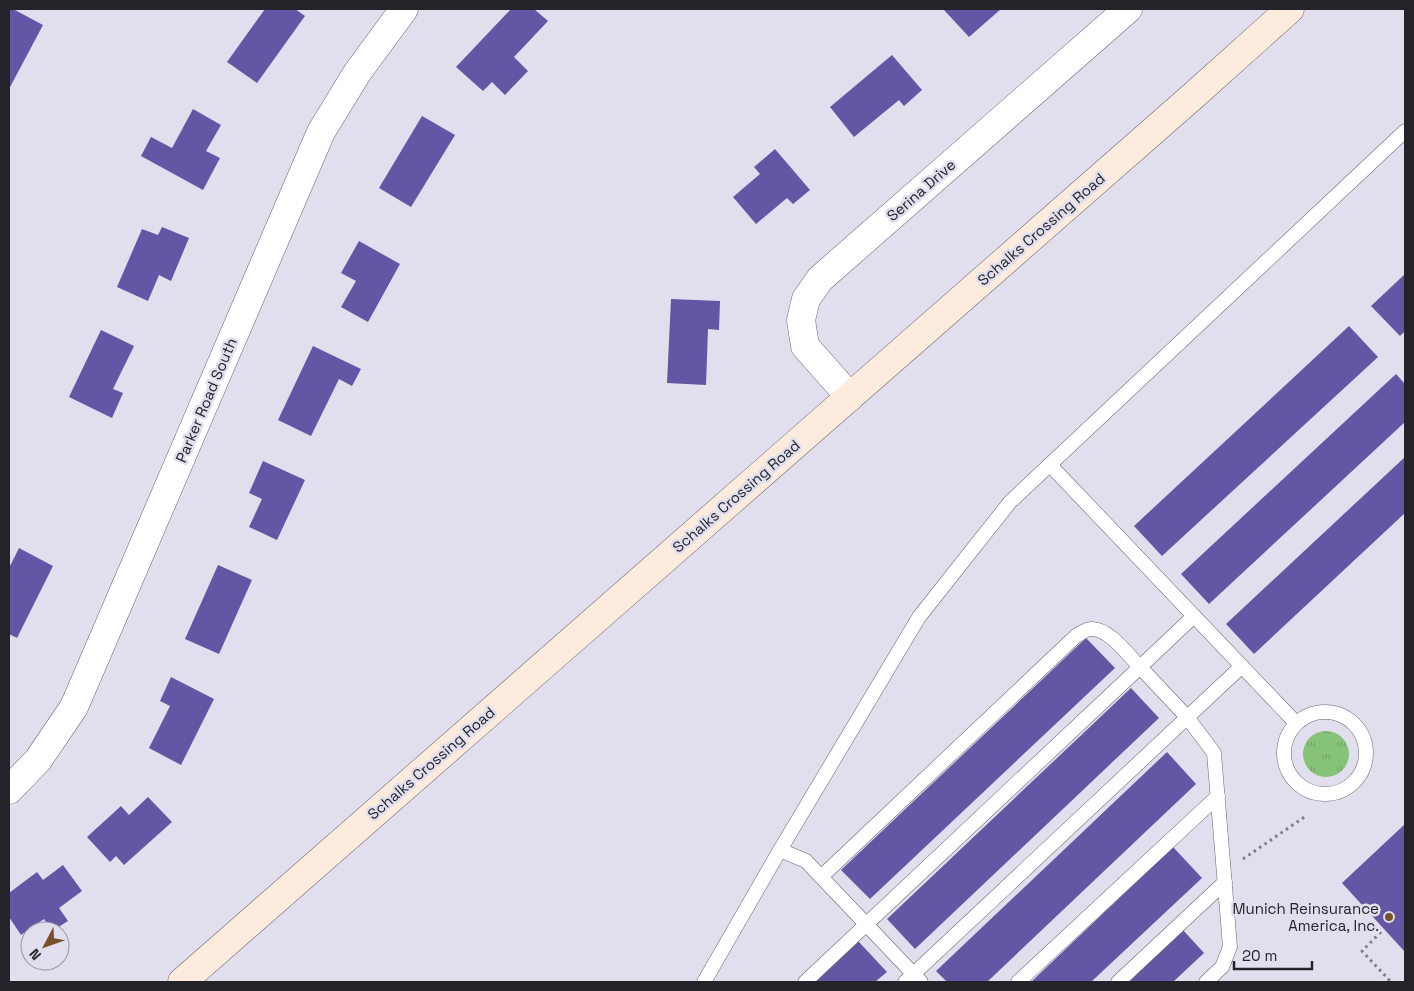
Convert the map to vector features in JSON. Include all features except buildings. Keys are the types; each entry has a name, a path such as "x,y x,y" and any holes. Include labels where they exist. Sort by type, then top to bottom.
{"street":[{"name":"Parker Road South","path":"9,790 38,760 74,707 321,132 357,73 404,9"},
{"name":"Serina Drive","path":"850,397 805,346 801,320 806,299 820,279 1128,9"},
{"name":"Schalks Crossing Road","path":"182,982 1290,9"}],"lane":[{"path":"704,982 780,850 920,617 1010,502 1405,131"},
{"path":"1050,464 1296,723"},
{"path":"805,982 1194,616"},
{"path":"821,877 1077,635 1089,628 1099,629 1109,635 1187,717 1214,753 1230,947 1222,968 1206,982"},
{"path":"780,850 806,861 866,925 913,980 1242,666"},
{"path":"1324,711 1339,714 1352,721 1362,733 1367,748 1366,764 1360,777 1349,788 1335,794 1319,795 1305,789 1293,780 1285,766 1284,751 1287,736 1296,723 1309,714 1324,711"},
{"path":"1018,982 1218,796"},
{"path":"1118,982 1225,882"}],"path":[{"path":"1241,860 1306,816"},
{"path":"1381,932 1362,951 1391,982"}],"green space":[{"path":"1326,731 1339,735 1345,741 1349,754 1345,767 1339,773 1326,777 1313,773 1307,767 1303,754 1307,741 1313,735"}],"place":[{"name":"Munich Reinsurance America, Inc.","path":"1389,917"}]}
